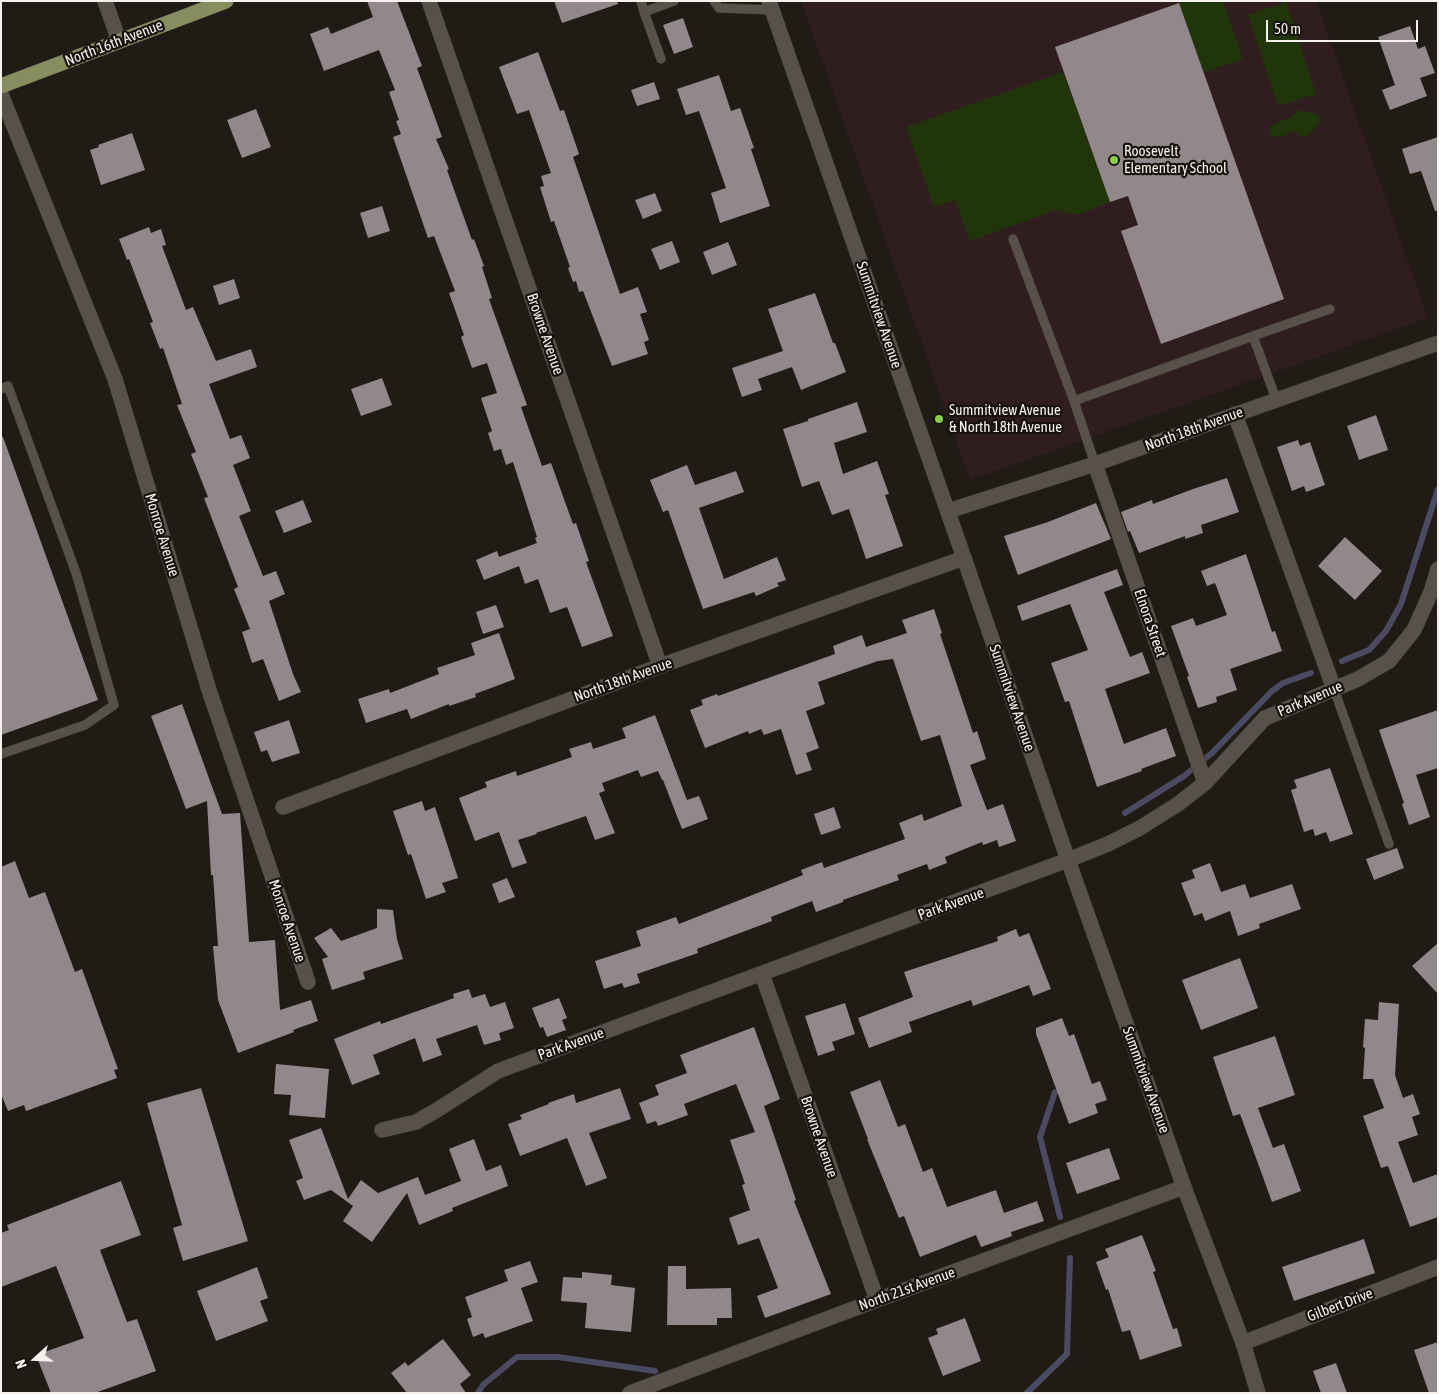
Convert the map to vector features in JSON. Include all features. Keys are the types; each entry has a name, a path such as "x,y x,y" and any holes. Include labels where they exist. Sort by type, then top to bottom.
{"main road":[{"name":"North 16th Avenue","path":"1,86 226,1"}],"street":[{"path":"105,1 119,41"},
{"name":"Browne Avenue","path":"429,1 660,666"},
{"name":"Summitview Avenue","path":"770,6 1068,860 1184,1187 1243,1343 1258,1393"},
{"name":"Monroe Avenue","path":"1,94 116,379 209,690 308,982"},
{"name":"North 18th Avenue","path":"948,512 1095,464 1438,343"},
{"path":"1235,414 1334,689"},
{"name":"Elnora Street","path":"1095,464 1203,778"},
{"name":"North 18th Avenue","path":"283,807 660,666 964,558"},
{"name":"Park Avenue","path":"382,1130 416,1122 498,1071 1068,860 1108,844 1140,828 1178,804 1265,718 1358,679 1389,661 1414,630 1431,592 1438,569"},
{"name":"Browne Avenue","path":"762,974 876,1300"},
{"name":"North 21st Avenue","path":"630,1393 1184,1187"},
{"name":"Gilbert Drive","path":"1243,1343 1438,1267"}],"lane":[{"path":"641,1 661,59"},
{"path":"644,12 674,1"},
{"path":"714,1 719,8 770,6"},
{"path":"1013,239 1074,401 1095,464"},
{"path":"1074,401 1330,309"},
{"path":"1253,336 1276,399"},
{"path":"1,389 8,386 76,573 114,705 84,725 1,754"},
{"path":"1334,689 1389,844"}],"shaded area":[{"name":"Roosevelt Elementary School","path":"801,1 1316,1 1428,318 970,480"}],"green space":[{"path":"1185,1 1223,1 1243,59 1204,72 1179,3"},
{"path":"1286,2 1316,94 1278,106 1248,15"},
{"path":"1063,72 1110,202 1076,215 1056,210 970,241 955,200 934,207 906,127"},
{"path":"1301,110 1317,114 1320,118 1310,133 1305,137 1299,136 1294,130 1283,136 1271,136 1270,126 1289,118"}],"building":[{"path":"367,1 397,1 422,66 417,68 442,137 436,139 449,169 447,170 472,240 474,239 484,266 482,267 492,298 489,299 527,405 521,407 542,466 551,463 573,524 576,523 589,561 586,562 613,636 582,647 567,607 550,613 538,579 525,584 519,566 484,580 476,560 497,551 499,557 537,543 535,538 537,537 513,462 506,465 501,449 494,451 488,433 492,431 481,398 497,393 487,363 472,368 461,337 464,335 449,293 455,291 434,236 428,238 393,137 401,134 396,121 399,120 389,92 395,90 379,50 324,71 310,34 328,27 331,34 373,17"},
{"path":"554,1 617,1 618,4 562,23"},
{"path":"1179,3 1284,299 1161,344 1121,231 1138,225 1128,196 1110,202 1055,47"},
{"path":"683,18 693,47 674,54 663,25"},
{"path":"1410,26 1418,49 1425,46 1435,73 1420,78 1427,96 1390,110 1382,90 1395,85 1378,37"},
{"path":"538,52 560,111 564,110 579,154 573,157 620,294 638,287 647,312 640,314 649,340 644,342 648,354 612,366 583,291 579,292 576,281 573,282 568,268 570,267 554,221 551,222 540,187 544,186 541,176 551,173 529,110 517,114 499,67"},
{"path":"719,75 731,111 740,108 754,148 751,149 770,206 720,223 711,193 726,188 699,111 686,115 677,89"},
{"path":"654,82 660,99 637,106 631,90"},
{"path":"256,109 271,147 242,158 227,120"},
{"path":"132,133 145,170 101,185 90,150 99,147 98,145"},
{"path":"1438,137 1438,211 1435,211 1421,171 1410,174 1402,149"},
{"path":"655,193 662,211 643,219 635,200"},
{"path":"382,206 390,231 368,238 360,213"},
{"path":"149,227 151,233 161,229 166,245 162,246 186,310 193,307 216,361 251,349 257,367 209,384 230,439 241,435 250,458 233,465 251,511 239,516 263,576 276,571 285,594 269,601 293,674 301,692 279,701 263,659 252,663 242,632 250,629 234,589 238,587 204,498 208,497 191,454 196,452 177,405 182,404 163,348 160,349 150,323 153,322 129,259 127,260 119,239"},
{"path":"672,241 680,262 660,270 651,249"},
{"path":"728,242 737,265 712,275 703,252"},
{"path":"234,279 240,298 219,305 213,286"},
{"path":"815,293 833,343 835,343 846,372 801,390 792,367 758,379 762,390 742,397 732,368 783,351 768,309"},
{"path":"382,378 392,405 361,416 351,389"},
{"path":"857,402 867,432 834,443 843,474 877,461 889,494 885,495 903,546 866,559 849,509 832,515 819,481 802,487 783,429"},
{"path":"1376,415 1388,450 1359,460 1347,426"},
{"path":"3,437 98,700 1,735 1,438"},
{"path":"1298,440 1300,446 1310,442 1325,485 1306,492 1304,486 1292,491 1277,447"},
{"path":"687,465 695,485 736,471 744,492 699,508 724,579 777,557 786,580 777,583 779,586 756,596 754,592 703,609 668,510 663,512 650,480"},
{"path":"1227,478 1239,512 1201,525 1203,533 1185,539 1185,536 1139,553 1130,531 1128,532 1121,512 1152,500 1153,504"},
{"path":"303,500 312,522 284,533 275,511"},
{"path":"1096,503 1111,539 1018,575 1004,536 1048,522"},
{"path":"1345,537 1382,571 1355,600 1318,566"},
{"path":"1246,554 1272,632 1275,631 1282,651 1230,669 1237,690 1216,697 1217,702 1198,708 1171,626 1193,618 1196,626 1227,615 1215,583 1207,586 1201,571"},
{"path":"1117,569 1123,585 1104,592 1130,657 1142,652 1150,673 1105,689 1124,744 1166,728 1176,756 1141,769 1142,771 1097,787 1069,701 1065,702 1051,663 1088,650 1070,604 1022,621 1017,606"},
{"path":"496,605 504,627 483,634 476,612"},
{"path":"934,609 942,633 940,634 973,733 977,731 986,759 970,765 987,810 1003,804 1016,841 999,847 997,840 983,845 982,842 945,857 947,863 929,870 927,864 897,875 899,880 816,912 812,901 771,917 772,921 697,949 698,953 637,974 640,983 624,988 622,983 604,989 595,961 641,946 636,931 676,917 679,924 803,875 801,870 822,862 824,868 905,839 899,823 922,814 924,821 962,806 940,735 921,741 893,659 878,661 818,682 825,704 806,711 819,748 806,753 812,770 796,775 781,729 764,735 761,729 749,734 748,731 705,748 690,710 703,705 701,700 717,694 718,696 835,654 833,646 862,635 866,647 907,633 902,620"},
{"path":"499,633 515,679 475,694 476,697 449,706 449,704 411,719 407,709 366,723 358,699 389,689 390,693 439,674 437,668 475,655 471,643"},
{"path":"182,704 222,814 240,813 249,942 275,940 280,1010 311,1000 318,1021 238,1053 218,1000 213,946 218,946 213,875 211,875 207,801 186,809 151,716"},
{"path":"1438,710 1438,768 1416,775 1430,817 1409,825 1402,804 1404,803 1379,730"},
{"path":"655,715 687,800 699,796 708,819 682,829 658,771 641,777 638,770 602,783 605,791 599,793 615,833 595,840 586,816 518,840 527,863 512,868 499,832 475,841 459,798 487,787 485,782 516,771 517,776 572,757 569,749 591,742 593,749 626,738 622,728"},
{"path":"289,720 300,753 272,762 267,750 261,752 254,732"},
{"path":"1330,768 1353,834 1330,842 1326,832 1315,836 1313,829 1304,832 1291,790 1297,788 1294,780"},
{"path":"422,801 425,811 435,807 458,878 442,883 446,892 426,899 411,854 408,855 393,811"},
{"path":"834,807 841,828 821,835 814,814"},
{"path":"1397,848 1404,868 1374,880 1366,859"},
{"path":"15,861 29,898 45,892 75,972 82,969 118,1069 114,1070 117,1078 26,1111 24,1105 8,1111 1,1094 1,867"},
{"path":"1210,863 1221,892 1245,884 1250,898 1292,884 1301,909 1259,924 1260,928 1238,936 1230,911 1205,921 1202,913 1194,916 1181,883 1195,878 1192,870"},
{"path":"507,878 515,897 499,903 492,884"},
{"path":"377,909 393,910 397,939 403,959 363,972 365,979 332,990 322,959 328,957 314,938 331,928 341,941 377,928"},
{"path":"1016,929 1019,937 1029,933 1051,989 1033,996 1029,985 973,1006 971,1000 909,1022 912,1032 869,1048 858,1018 913,997 904,972 998,941 997,937"},
{"path":"1438,943 1438,994 1412,966"},
{"path":"1240,958 1258,1008 1201,1030 1182,980"},
{"path":"469,989 472,998 485,994 490,1007 505,1002 514,1028 499,1033 501,1040 484,1045 477,1025 436,1039 442,1055 423,1062 415,1038 373,1055 380,1074 352,1085 334,1039 380,1021 381,1024 454,998 453,994"},
{"path":"559,998 567,1018 562,1020 566,1030 547,1037 543,1027 540,1028 532,1008"},
{"path":"1379,1002 1399,1004 1395,1075 1403,1098 1413,1094 1420,1114 1412,1117 1418,1135 1398,1142 1413,1183 1438,1174 1438,1217 1410,1227 1388,1166 1381,1168 1363,1116 1384,1108 1373,1079 1363,1079 1365,1019 1378,1020"},
{"path":"845,1003 855,1034 832,1042 835,1050 818,1056 805,1016"},
{"path":"1062,1018 1069,1036 1074,1034 1092,1084 1100,1081 1107,1100 1095,1104 1098,1113 1069,1124 1036,1034 1036,1028"},
{"path":"754,1027 780,1099 764,1106 796,1200 794,1201 831,1294 765,1318 757,1296 778,1288 759,1238 738,1245 729,1218 750,1210 742,1185 745,1184 730,1140 755,1132 736,1084 684,1104 688,1115 658,1126 656,1121 647,1124 639,1103 659,1095 655,1085 687,1073 680,1055"},
{"path":"1275,1036 1295,1095 1258,1108 1273,1148 1284,1144 1301,1191 1272,1202 1240,1114 1233,1116 1213,1057"},
{"path":"276,1064 329,1069 325,1118 289,1115 291,1095 274,1094"},
{"path":"880,1080 898,1127 905,1124 923,1172 932,1168 947,1207 996,1190 1004,1213 1037,1201 1044,1221 1011,1232 1012,1236 981,1247 976,1235 920,1257 904,1216 899,1218 850,1092"},
{"path":"201,1088 248,1241 183,1261 173,1228 182,1225 147,1103"},
{"path":"620,1088 631,1119 589,1133 607,1178 586,1186 567,1138 520,1156 508,1124 522,1119 520,1115 574,1094 576,1103"},
{"path":"321,1128 348,1199 361,1180 378,1193 418,1177 425,1195 461,1181 449,1149 474,1139 486,1171 501,1165 508,1186 452,1208 453,1211 419,1225 407,1193 372,1242 343,1221 353,1206 331,1190 304,1200 296,1181 303,1178 289,1140"},
{"path":"1109,1148 1120,1179 1077,1194 1066,1163"},
{"path":"121,1181 141,1235 100,1250 127,1322 137,1319 156,1371 95,1393 51,1393 36,1355 84,1338 56,1266 1,1287 1,1233 9,1230 7,1225"},
{"path":"1142,1235 1156,1271 1153,1272 1173,1329 1177,1328 1182,1346 1140,1360 1130,1330 1122,1332 1108,1289 1106,1290 1096,1262 1109,1257 1105,1249"},
{"path":"1364,1239 1375,1273 1294,1301 1282,1267"},
{"path":"530,1261 538,1282 521,1288 533,1321 485,1338 483,1333 473,1337 467,1319 472,1317 465,1297 508,1281 504,1270"},
{"path":"668,1266 686,1266 686,1289 731,1288 732,1318 717,1318 717,1325 667,1325"},
{"path":"257,1267 268,1298 260,1301 268,1321 216,1341 197,1291"},
{"path":"582,1272 612,1275 611,1285 635,1288 631,1332 585,1328 587,1303 561,1301 563,1277 582,1278"},
{"path":"965,1318 981,1361 943,1376 928,1338 938,1334 936,1329"},
{"path":"443,1339 471,1375 460,1384 466,1393 407,1393 391,1373 405,1362 408,1366"},
{"path":"1438,1342 1438,1393 1429,1393 1414,1350"},
{"path":"1336,1363 1347,1393 1321,1393 1313,1371"}],"waterway":[{"path":"1342,661 1369,650 1386,631 1401,604 1438,489"},
{"path":"1125,813 1184,776 1212,753 1272,691 1283,683 1311,673"},
{"path":"1055,1092 1040,1137 1060,1217"},
{"path":"1027,1393 1067,1354 1070,1258"},
{"path":"478,1393 483,1385 517,1357 558,1357 655,1371"}],"place":[{"name":"Roosevelt Elementary School","path":"1114,160"},
{"name":"Summitview Avenue & North 18th Avenue","path":"939,419"}]}
